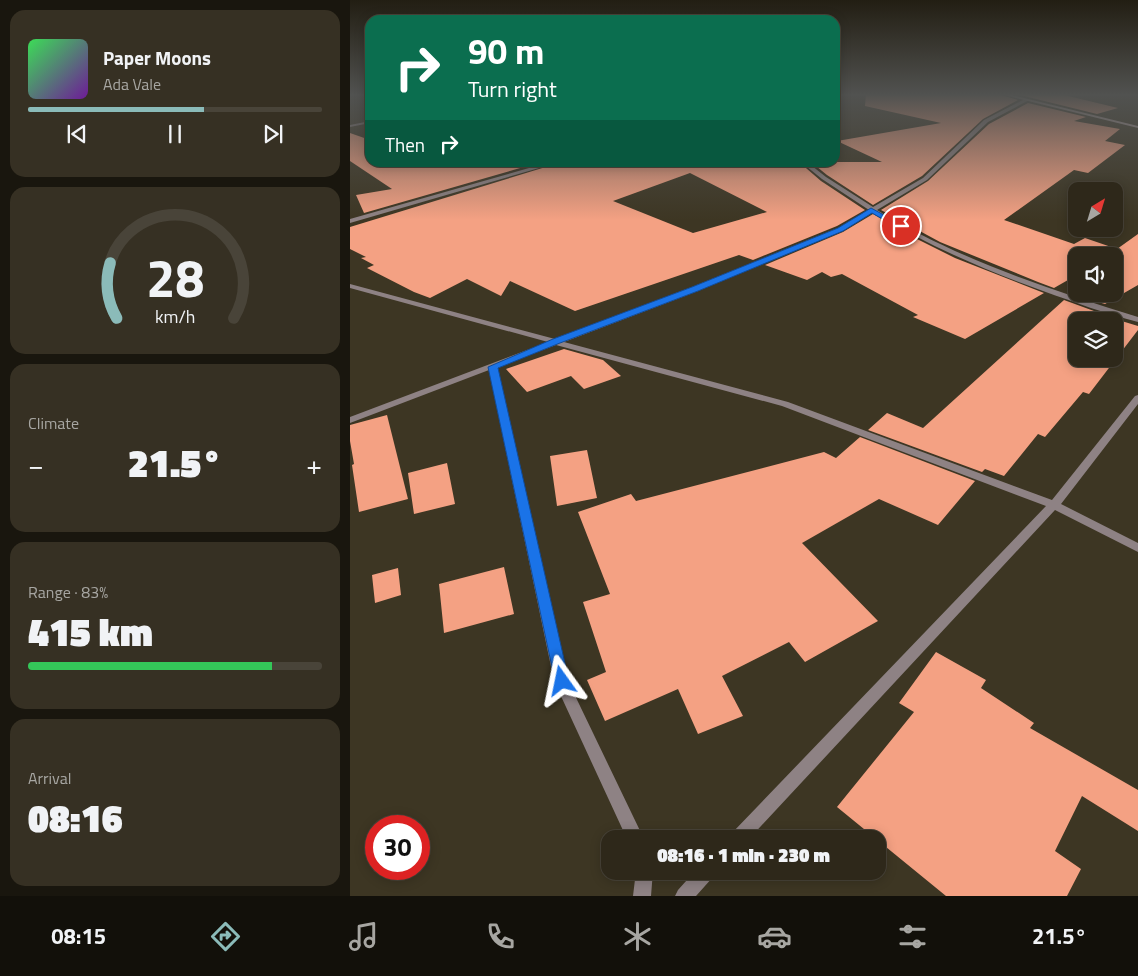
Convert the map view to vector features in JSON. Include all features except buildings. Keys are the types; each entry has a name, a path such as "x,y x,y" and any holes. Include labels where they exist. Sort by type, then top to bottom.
{"street":[{"path":"350,420 695,289 840,230 925,179 970,136"},
{"path":"350,221 541,167"},
{"path":"810,167 871,210 915,235 994,270 1078,301 1138,320"},
{"path":"350,286 785,404 1054,505 1138,548"},
{"path":"493,367 562,681 632,830"},
{"path":"747,830 1054,505 1138,398"},
{"path":"642,896 644,880"},
{"path":"684,896 699,880"}],"route":[{"path":"562,681 493,367 556,341 695,289 840,230 871,210 901,226"}]}
